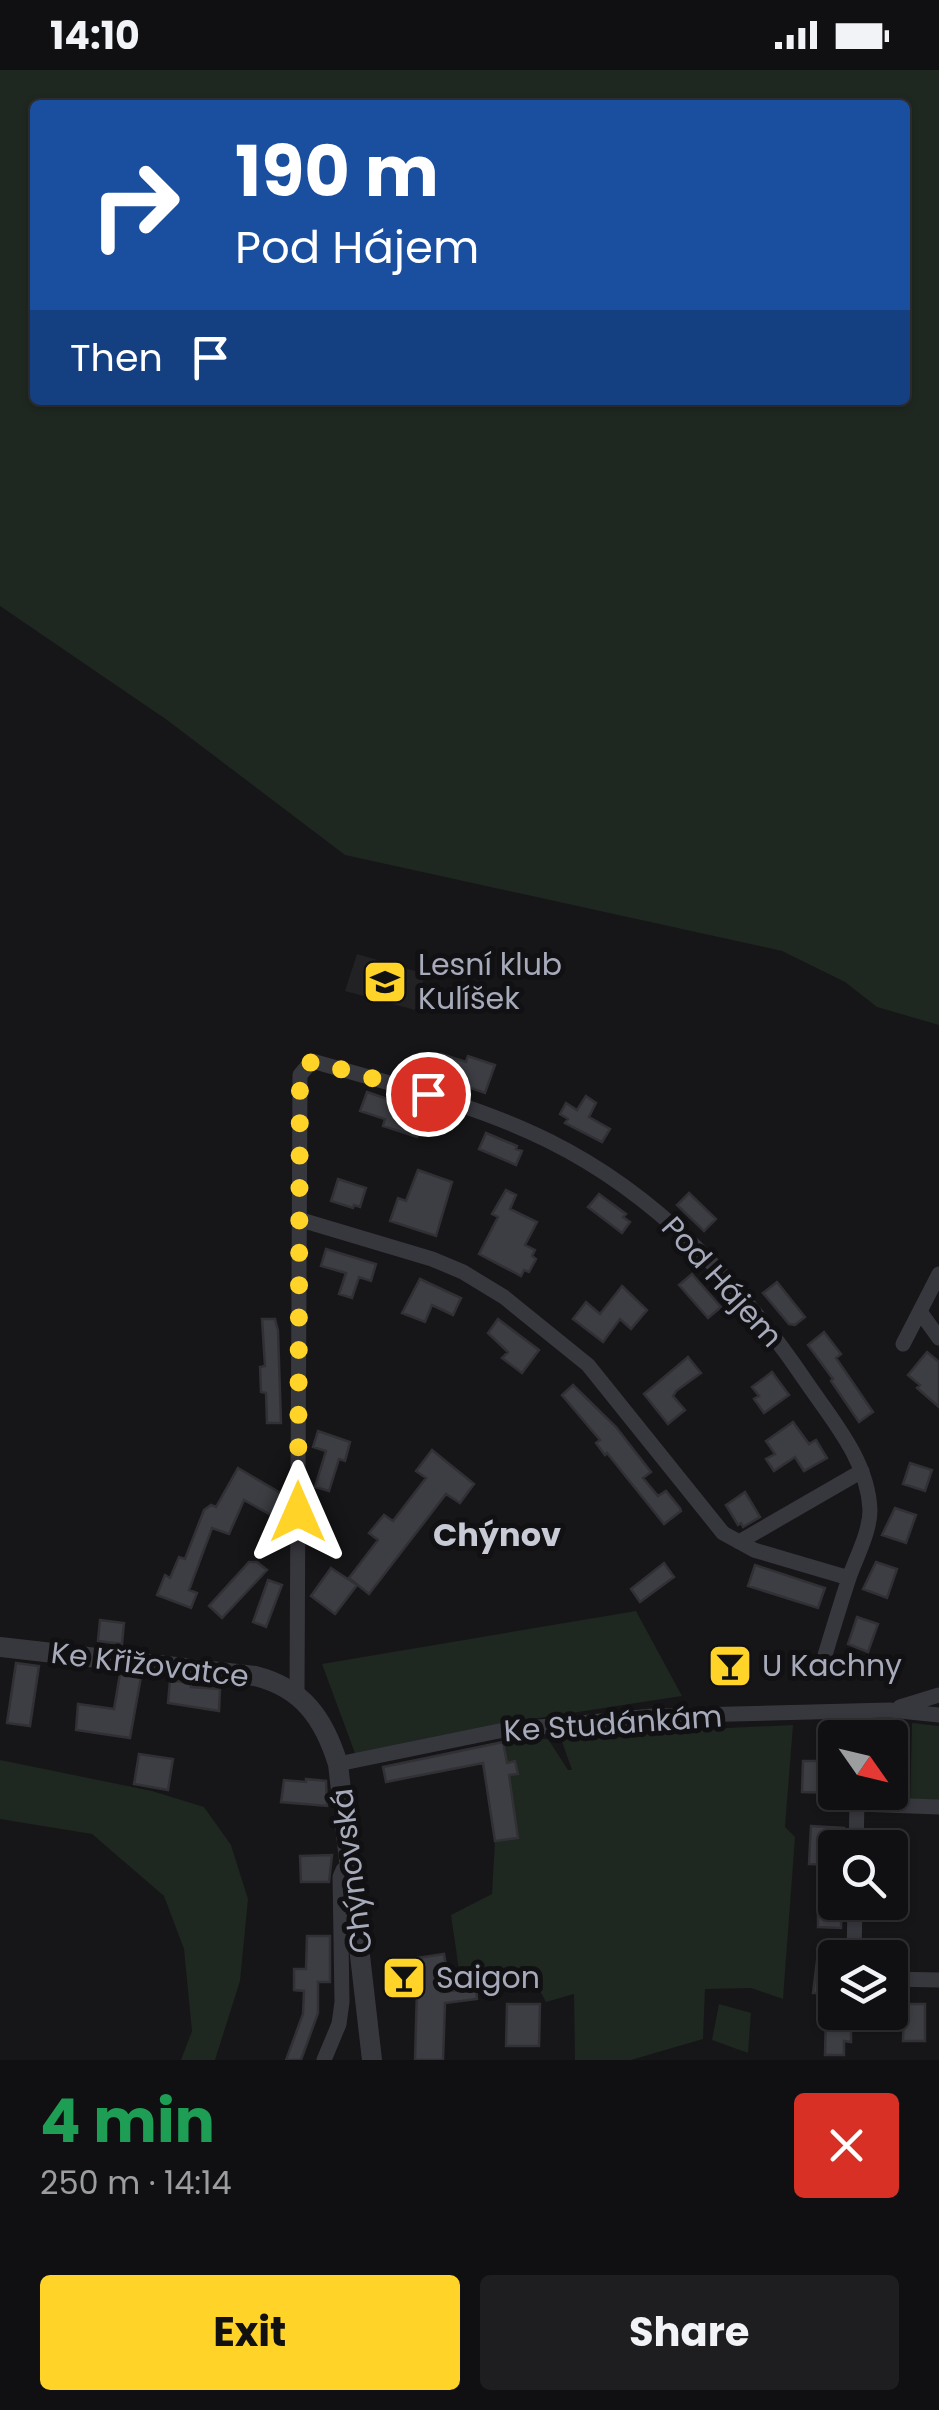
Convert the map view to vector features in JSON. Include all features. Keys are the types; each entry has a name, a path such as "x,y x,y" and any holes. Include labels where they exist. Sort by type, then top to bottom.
{"street":[{"name":"Pod Hájem","path":"298,1219 300,1074 312,1061 428,1094 548,1140 652,1206 697,1245 779,1342 862,1470 870,1512 825,1655"},
{"path":"297,1694 298,1219 432,1259 504,1297 588,1365 722,1532 754,1550 849,1578"},
{"path":"903,1344 939,1274"},
{"path":"921,1312 939,1338"},
{"path":"739,1542 862,1470"},
{"name":"Ke Křižovatce","path":"0,1647 242,1674 274,1682 297,1694"},
{"name":"Chýnovská","path":"297,1694 320,1718 338,1764 372,2060"},
{"name":"Ke Studánkám","path":"890,1710 939,1695"},
{"name":"Ke Studánkám","path":"338,1764 499,1732 652,1716 890,1710 939,1715"},
{"path":"856,1830 857,1804 939,1806"},
{"path":"324,2060 339,2024 340,1877 351,1864"},
{"path":"908,1979 939,1980"}],"shaded area":[{"path":"0,70 939,70 939,1025 877,1007 845,982 782,951 345,855 167,720 0,606"},
{"name":"Lesní klub Kulíšek","path":"357,954 425,974 415,1010 345,991"},
{"path":"636,1611 682,1696 500,1724 356,1756 322,1664"},
{"path":"912,1723 939,1726 939,1807 910,1806"},
{"path":"793,1725 785,1827 795,1837 783,1999 751,1988 705,1989 703,2039 631,2060 575,2060 574,1994 546,2002 530,1972 459,1970 451,1915 492,1894 495,1841 518,1838 509,1775 517,1773 515,1761 507,1763 502,1739 548,1739 568,1770 572,1770 560,1736"},
{"path":"0,1760 152,1791 204,1807 231,1845 248,1899 240,1981 215,2060 181,2060 192,2031 184,1949 164,1896 92,1834 0,1819"},
{"path":"719,2004 751,2013 748,2053 712,2040"}],"building":[{"path":"441,1054 466,1062 468,1056 495,1065 485,1093 434,1075"},
{"path":"367,1092 425,1112 417,1137 383,1126 385,1119 360,1111"},
{"path":"586,1096 596,1103 589,1117 610,1129 602,1142 565,1123 568,1119 560,1114 566,1103 577,1110"},
{"path":"486,1133 522,1151 516,1165 479,1149"},
{"path":"418,1170 452,1182 436,1236 390,1221 398,1198 406,1201"},
{"path":"338,1179 366,1188 360,1207 331,1201"},
{"path":"506,1190 516,1195 510,1209 537,1222 525,1245 535,1250 532,1256 536,1259 529,1272 524,1270 521,1276 479,1254 498,1217 492,1214"},
{"path":"689,1193 716,1219 704,1231 677,1205"},
{"path":"599,1194 626,1214 623,1217 630,1222 622,1233 588,1207"},
{"path":"326,1249 376,1264 371,1281 359,1277 352,1298 339,1294 346,1273 321,1266"},
{"path":"692,1274 721,1307 708,1318 679,1285"},
{"path":"420,1279 461,1298 453,1315 432,1305 425,1322 402,1313"},
{"path":"777,1282 805,1317 795,1325 789,1324 763,1293"},
{"path":"622,1286 647,1310 631,1329 620,1319 603,1342 573,1319 586,1302 600,1314"},
{"path":"262,1319 275,1319 278,1331 281,1423 267,1423 266,1393 261,1392 260,1367 265,1366"},
{"path":"498,1319 539,1350 522,1373 502,1358 508,1352 488,1333"},
{"path":"824,1332 841,1354 836,1358 873,1412 859,1422 808,1345"},
{"path":"927,1352 939,1362 939,1407 908,1375"},
{"path":"688,1357 701,1373 676,1391 673,1396 685,1410 668,1424 644,1394"},
{"path":"772,1372 789,1395 764,1413 754,1399 759,1396 752,1387"},
{"path":"573,1385 616,1427 651,1472 643,1478 658,1496 666,1491 680,1508 664,1524 605,1455 596,1443 600,1440 562,1395"},
{"path":"793,1422 809,1444 816,1440 827,1458 804,1471 795,1457 774,1471 766,1459 775,1454 766,1441"},
{"path":"318,1431 350,1442 345,1461 339,1459 329,1491 315,1487 326,1451 313,1447"},
{"path":"432,1450 474,1484 460,1503 446,1494 369,1594 349,1578 378,1540 369,1533 384,1515 393,1521 426,1478 416,1471"},
{"path":"910,1463 932,1470 925,1491 903,1484"},
{"path":"238,1468 282,1494 271,1515 244,1500 229,1534 212,1528 189,1590 197,1593 191,1608 157,1595 165,1575 170,1578 179,1557 185,1559 204,1510 211,1505 216,1507"},
{"path":"745,1492 760,1517 743,1527 726,1505"},
{"path":"895,1508 916,1515 906,1543 882,1535"},
{"path":"249,1562 257,1562 267,1570 222,1618 209,1606"},
{"path":"876,1562 897,1569 887,1598 863,1589"},
{"path":"664,1563 674,1577 640,1602 631,1589"},
{"path":"755,1565 825,1588 818,1608 748,1586"},
{"path":"331,1568 357,1585 335,1614 311,1596"},
{"path":"268,1580 282,1585 266,1627 253,1622"},
{"path":"857,1617 878,1624 868,1652 848,1644"},
{"path":"100,1620 124,1623 122,1644 98,1641"},
{"name":"U Kachny","path":"731,1653 749,1660 742,1683 711,1673 718,1654 730,1658"},
{"path":"16,1663 39,1666 30,1726 7,1723"},
{"path":"120,1674 141,1677 130,1738 76,1730 78,1704 114,1709"},
{"path":"170,1680 191,1683 191,1687 220,1689 219,1711 168,1703"},
{"path":"503,1742 507,1763 515,1761 518,1774 509,1775 518,1838 495,1841 483,1763 386,1782 383,1767"},
{"path":"139,1754 173,1759 168,1790 134,1784"},
{"path":"803,1761 818,1761 818,1792 802,1792"},
{"path":"284,1780 326,1781 327,1806 281,1802"},
{"path":"811,1826 844,1828 818,1830 818,1864 809,1864"},
{"path":"332,1855 329,1882 301,1882 300,1856"},
{"path":"818,1920 841,1920 841,1928 818,1927"},
{"path":"307,1936 330,1936 330,1982 318,1982 318,2013 301,2060 286,2060 303,2014 304,1991 294,1990 294,1969 306,1969"},
{"path":"818,1953 818,1993 813,1993"},
{"path":"444,1954 446,1966 437,1968 441,1992 476,1988 477,1999 445,2003 443,2060 415,2060 417,1989 402,1992 397,1961"},
{"path":"507,2004 540,2004 539,2046 506,2046"},
{"path":"908,2004 925,2004 925,2041 903,2041 903,2030 908,2030"},
{"path":"826,2030 851,2030 851,2042 844,2041 844,2055 825,2055"}],"place":[{"name":"Lesní klub Kulíšek","path":"385,982"},
{"name":"U Kachny","path":"730,1666"},
{"name":"Saigon","path":"404,1978"}],"district":[{"name":"Chýnov","path":"497,1535"}],"route":[{"path":"298,1512 300,1074 312,1061 428,1094"}]}
